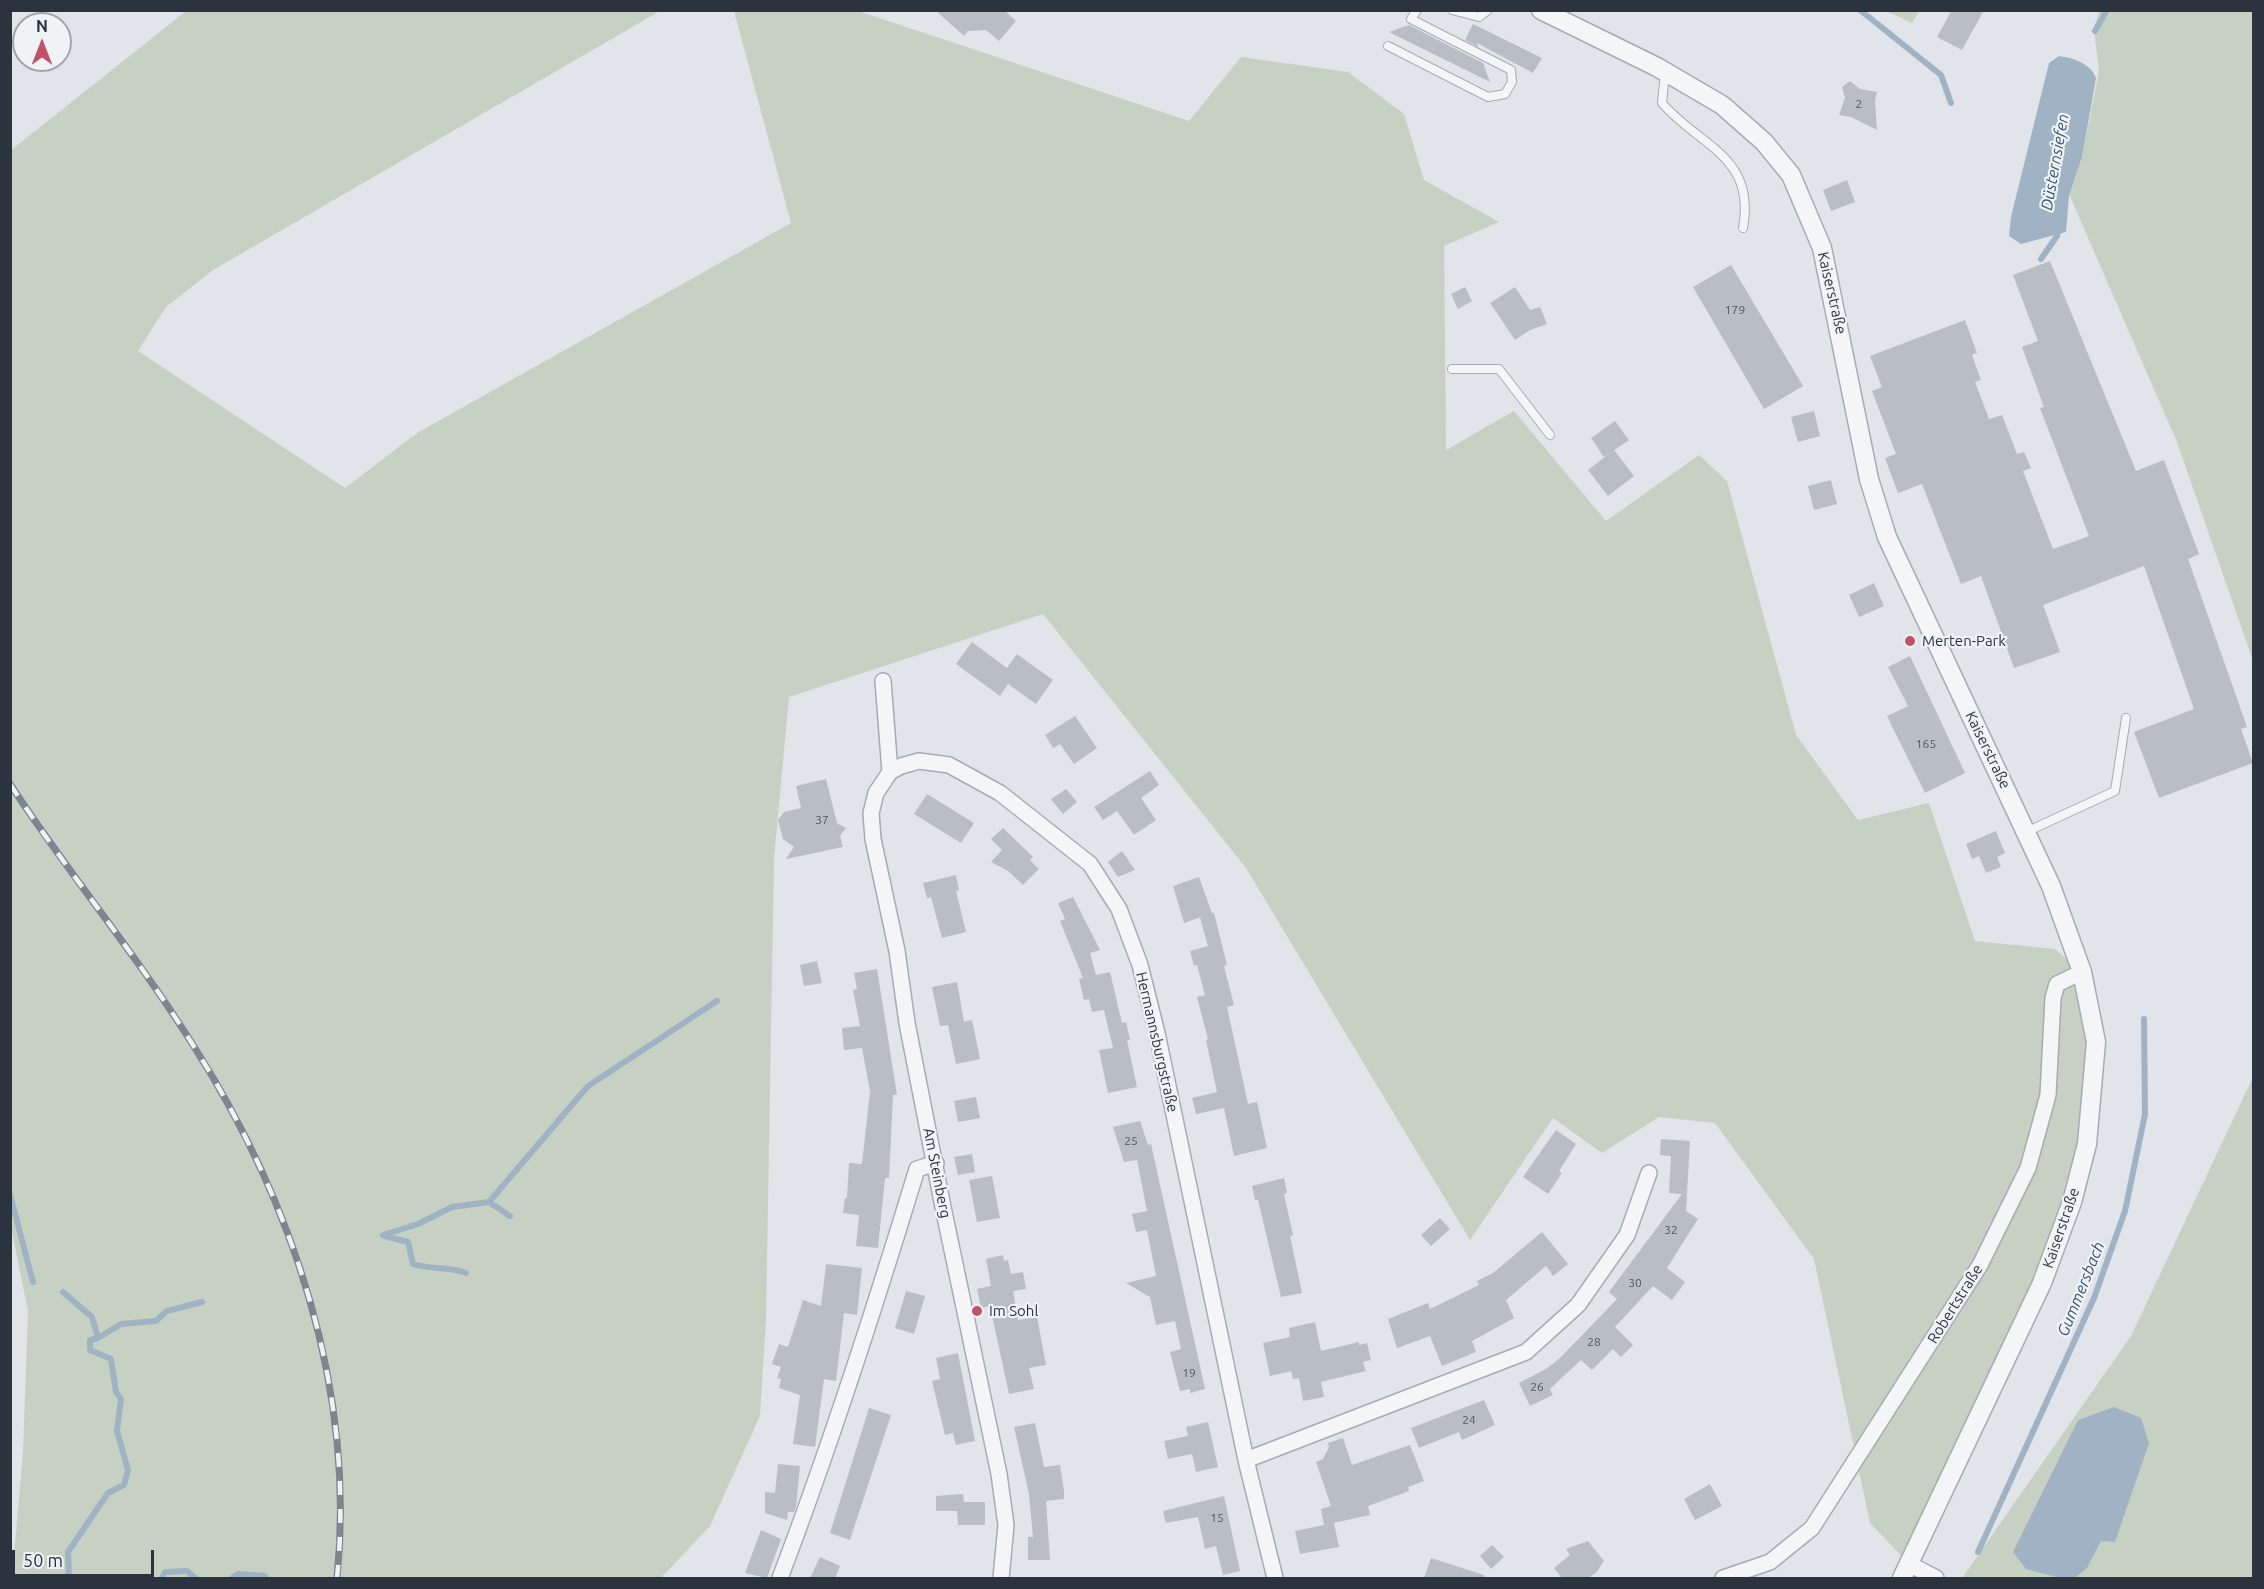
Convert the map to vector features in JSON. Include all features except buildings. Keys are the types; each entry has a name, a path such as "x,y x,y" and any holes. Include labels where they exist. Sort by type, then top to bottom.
{"street":[{"name":"Kaiserstraße","path":"1541,10 1665,71 1722,105 1764,141 1795,184 1822,248 1869,479 1887,537 2051,886 2082,972 2096,1042 2087,1144 2072,1202 2042,1283 1978,1423 1906,1571"},
{"path":"883,681 890,772"},
{"name":"Hermannsburgstraße","path":"890,772 919,761 949,765 1000,793 1090,864 1119,909 1140,965 1157,1033 1246,1460 1275,1578"},
{"name":"Am Steinberg","path":"890,772 876,793 871,813 873,839 999,1474 1006,1525 1001,1578"},
{"name":"Robertstraße","path":"1723,1578 1770,1562 1812,1528 1980,1265 2031,1157 2048,1095 2053,998 2057,984 2082,972"},
{"path":"780,1578 813,1491 872,1315 917,1169 936,1163"},
{"path":"1246,1460 1526,1352 1578,1305 1627,1234 1649,1173"},
{"path":"1906,1571 1936,1578"}],"lane":[{"path":"1388,46 1488,97 1505,94 1512,82 1511,70 1411,19 1417,10"},
{"path":"1452,10 1479,17 1488,10"},
{"path":"1665,71 1662,103 1676,119 1707,140 1733,165 1746,208 1743,228"},
{"path":"1452,369 1499,369 1550,435"},
{"path":"2026,832 2115,791 2126,718"}],"green space":[{"path":"186,11 660,11 213,270 166,307 138,351 345,488 417,433 791,223 734,11 858,11 1189,121 1241,57 1348,72 1404,114 1424,180 1499,222 1444,246 1446,450 1514,411 1606,521 1699,455 1727,481 1796,735 1858,820 1929,803 1975,941 2055,949 2082,972 2096,1042 2072,1202 1909,1564 1870,1523 1814,1259 1715,1123 1659,1117 1602,1153 1553,1118 1470,1240 1246,868 1043,614 789,697 774,858 766,1319 760,1416 710,1526 661,1578 12,1578 23,1452 28,1311 10,1222 10,151"},
{"path":"1886,11 1919,11 1912,23"},
{"path":"2099,11 2253,11 2253,661 2177,442 2069,194 2082,157 2099,71 2094,30"},
{"path":"2253,1077 2253,1578 1962,1578 2131,1336"}],"water":[{"path":"2059,56 2081,62 2096,78 2082,157 2069,195 2066,232 2021,244 2009,236 2011,217 2049,63"},
{"path":"2114,1407 2141,1418 2149,1443 2115,1542 2101,1541 2087,1568 2075,1578 2060,1578 2026,1569 2013,1552 2078,1420"}],"waterway":[{"name":"Gummersbach","path":"1860,10 1941,75 1951,103"},
{"name":"Düsternsiefen","path":"2095,31 2107,10"},
{"name":"Düsternsiefen","path":"2041,259 2057,236 2058,229"},
{"path":"383,1235 418,1224 452,1207 489,1202 588,1086 717,1001"},
{"name":"Gummersbach","path":"1978,1552 2094,1298 2125,1211 2145,1114 2144,1019"},
{"path":"10,1195 33,1282"},
{"path":"489,1202 510,1216"},
{"path":"385,1236 408,1242 413,1264 466,1273"},
{"path":"63,1292 92,1317 98,1338 90,1340 90,1350 111,1359 116,1392 121,1399 117,1431 128,1470 124,1485 108,1493 68,1552 69,1578"},
{"path":"98,1338 121,1324 156,1321 167,1311 202,1302"},
{"path":"162,1578 165,1572 187,1571 195,1578"},
{"path":"232,1578 238,1574 265,1576"}],"railway":[{"path":"10,784 149,979 193,1045 229,1105 288,1233 310,1300 326,1368 337,1437 340,1508 337,1578"}],"place":[{"name":"Merten-Park","path":"1910,641"},
{"name":"Im Sohl","path":"977,1311"}]}
